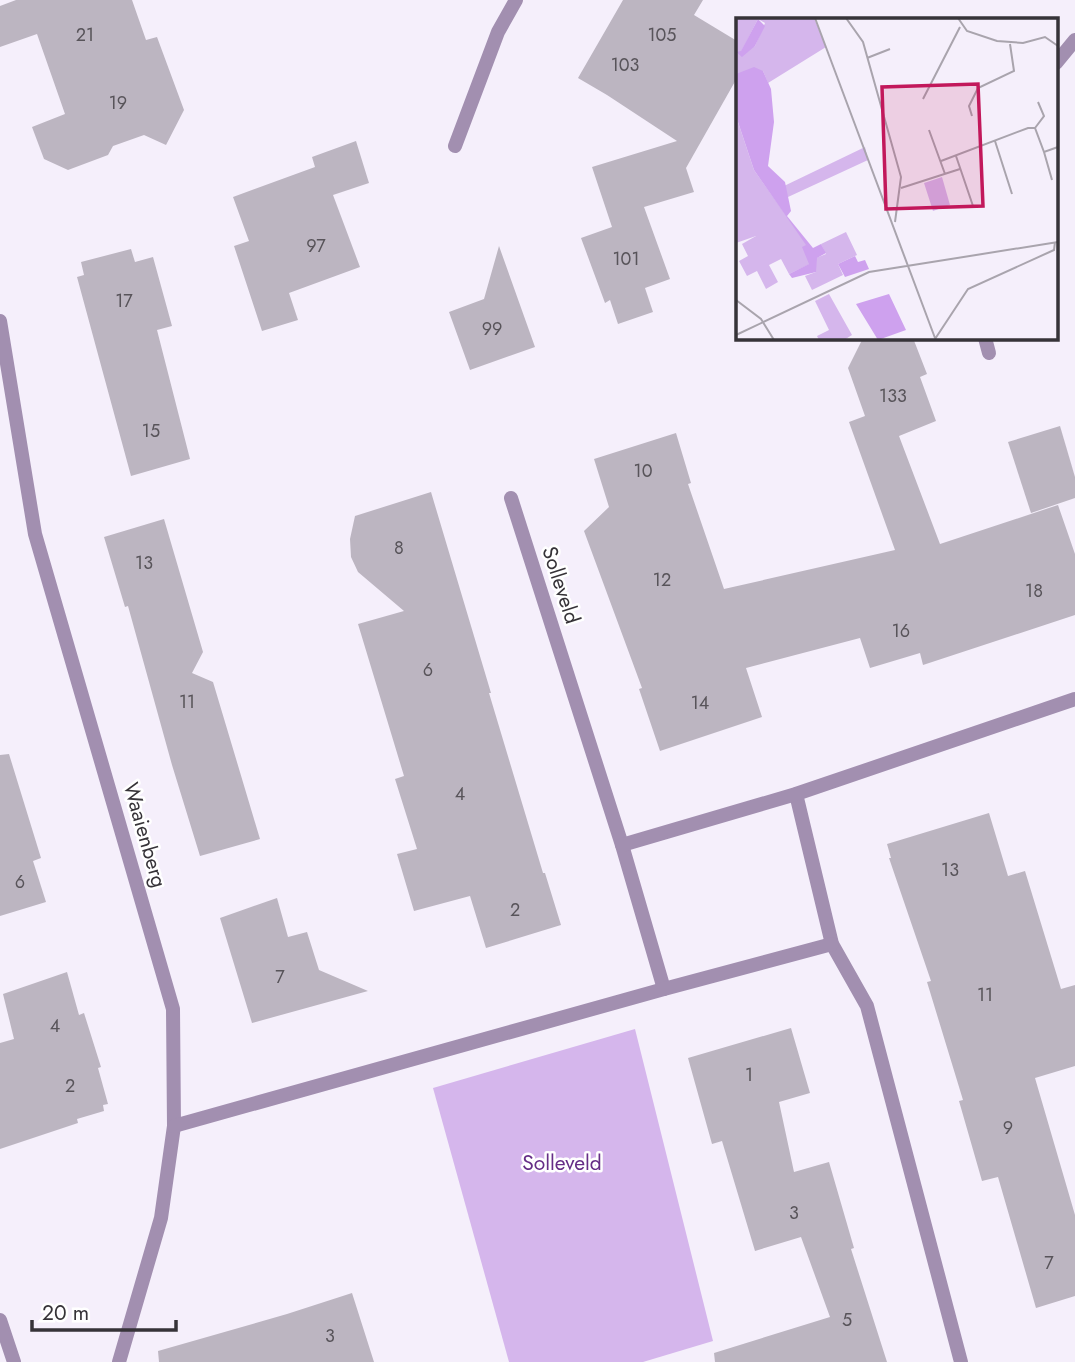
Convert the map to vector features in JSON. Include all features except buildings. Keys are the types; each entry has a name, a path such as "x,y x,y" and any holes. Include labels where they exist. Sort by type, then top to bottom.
{"street":[{"path":"455,146 498,32 516,0"},
{"path":"1058,61 1075,40"},
{"name":"Waaienberg","path":"0,321 35,534 173,1009 174,1126 162,1218 119,1362"},
{"path":"986,340 989,353"},
{"name":"Solleveld","path":"511,498 622,845 664,989"},
{"path":"622,845 796,794 1075,699"},
{"path":"796,794 832,944 867,1006 961,1362"},
{"path":"174,1126 832,944"},
{"path":"0,1320 13,1362"}],"green space":[{"name":"Solleveld","path":"635,1029 713,1341 643,1362 509,1362 433,1088"}]}
